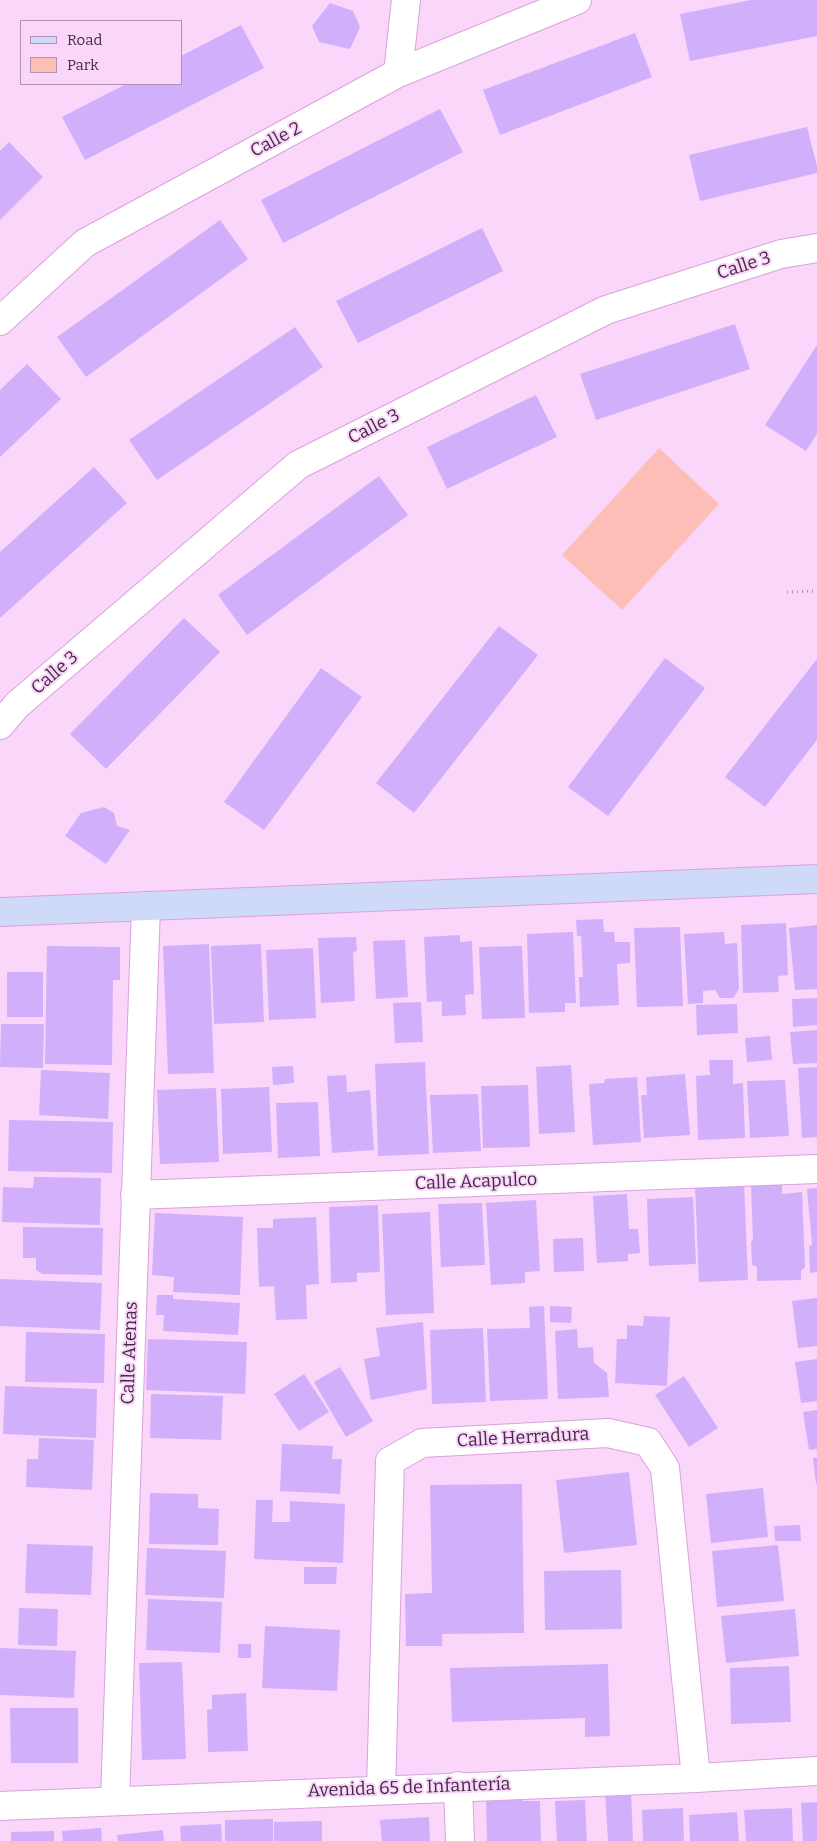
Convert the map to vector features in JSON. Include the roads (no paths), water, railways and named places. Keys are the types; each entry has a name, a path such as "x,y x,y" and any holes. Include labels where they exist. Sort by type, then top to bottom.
{"street":[{"path":"398,73 406,0"},
{"name":"Calle 2","path":"0,320 85,243 398,73 577,0"},
{"name":"Calle 3","path":"0,725 17,705 298,465 606,310 781,254 817,248"},
{"path":"0,912 817,879"},
{"name":"Calle Atenas","path":"115,1800 146,906"},
{"name":"Calle Acapulco","path":"135,1195 817,1168"},
{"name":"Calle Herradura","path":"382,1790 390,1460 422,1443 608,1433 648,1442 665,1468 696,1778"},
{"name":"Avenida 65 de Infantería","path":"0,1806 458,1786 696,1778 817,1771"},
{"path":"458,1786 460,1841"}]}
